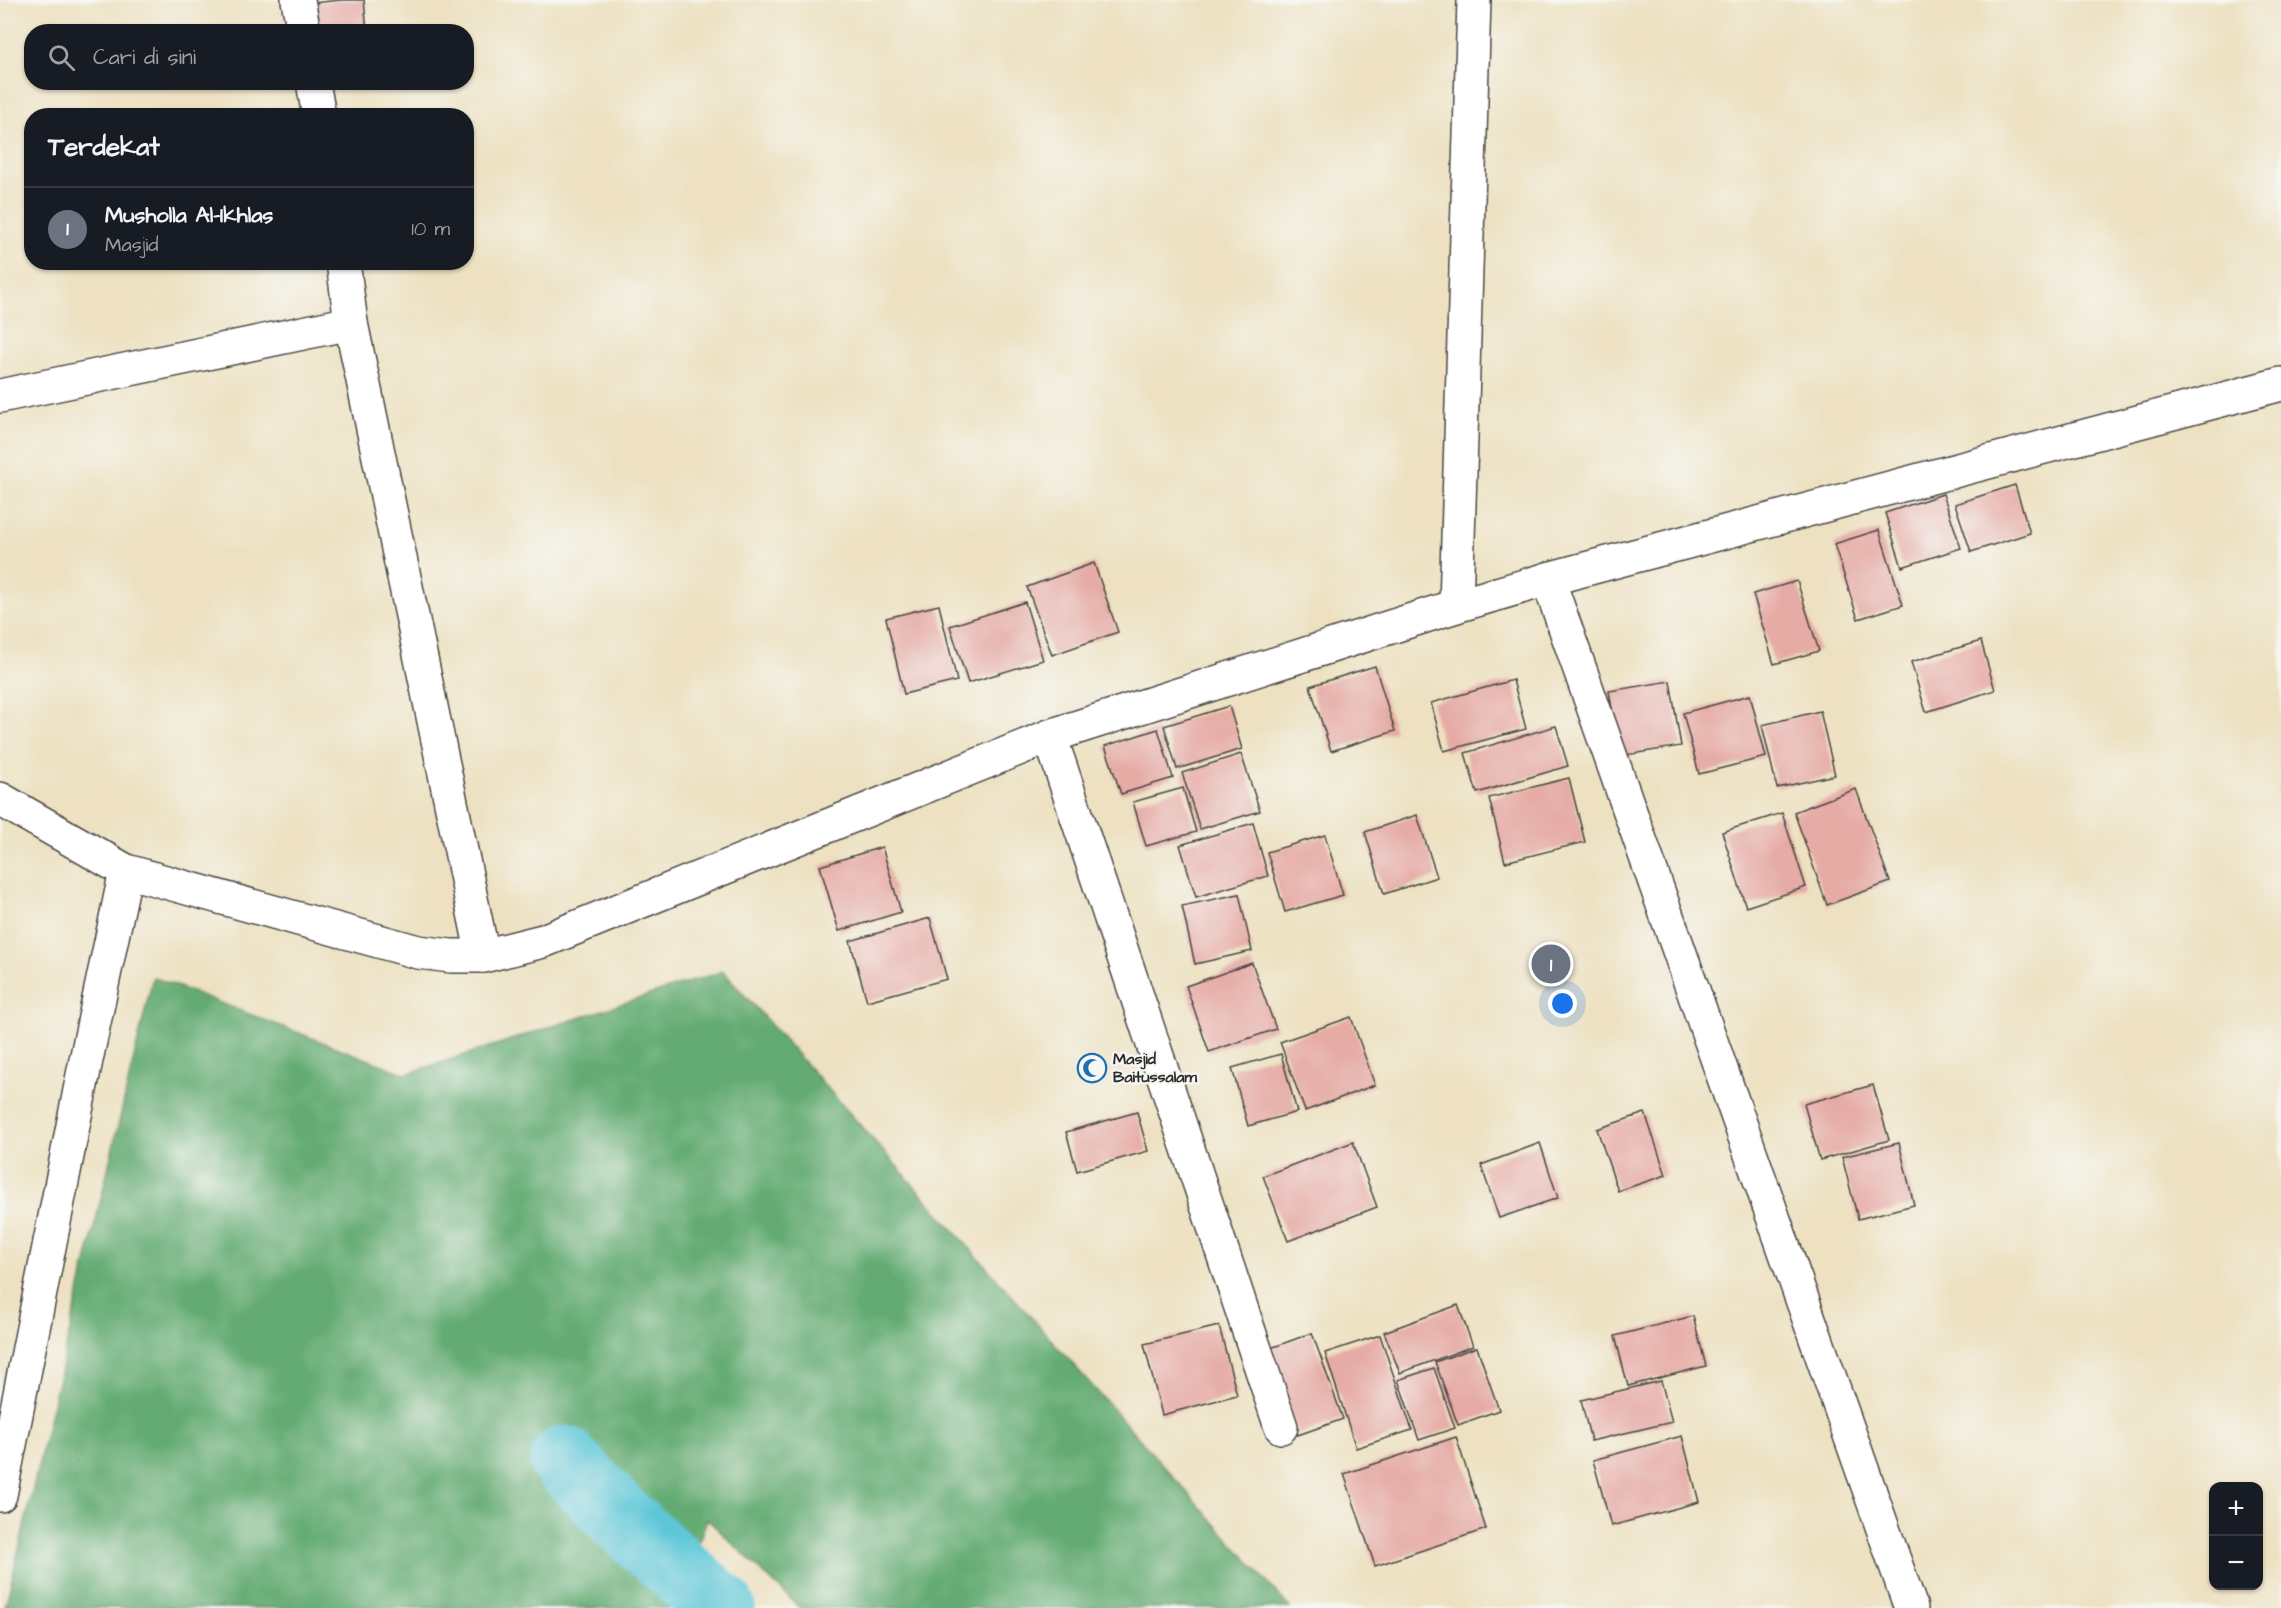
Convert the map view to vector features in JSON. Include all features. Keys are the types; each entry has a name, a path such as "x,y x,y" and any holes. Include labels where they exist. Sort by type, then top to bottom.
{"street":[{"path":"298,0 302,24"},
{"path":"1456,606 1474,0"},
{"path":"314,90 318,108"},
{"path":"343,270 351,323 483,956"},
{"path":"0,396 351,323"},
{"path":"0,800 126,872 418,952 450,956 483,956 543,941 1050,736 1456,606 1548,579 2281,384"},
{"path":"1548,579 1911,1608"},
{"path":"1050,736 1281,1427"},
{"path":"0,1495 85,1065 126,872"}],"green space":[{"path":"723,971 1290,1608 800,1608 707,1519 675,1608 5,1608 153,977 406,1074"}],"building":[{"path":"364,0 366,24 313,24 312,3"},
{"path":"2015,485 2030,533 1971,552 1955,504"},
{"path":"1943,494 1961,548 1902,567 1885,513"},
{"path":"1879,530 1903,605 1858,619 1834,544"},
{"path":"1094,563 1118,632 1052,655 1027,587"},
{"path":"1797,581 1819,651 1774,664 1753,594"},
{"path":"1025,602 1043,660 968,683 950,626"},
{"path":"939,605 957,681 904,694 886,618"},
{"path":"1981,641 1995,690 1926,712 1911,662"},
{"path":"1375,666 1395,731 1331,751 1310,686"},
{"path":"1513,680 1526,729 1444,751 1431,703"},
{"path":"1670,681 1681,746 1620,756 1609,691"},
{"path":"1750,695 1766,757 1699,774 1683,713"},
{"path":"1229,706 1242,749 1177,769 1164,726"},
{"path":"1820,711 1835,775 1777,788 1762,725"},
{"path":"1556,726 1568,766 1477,793 1465,753"},
{"path":"1158,729 1173,778 1121,794 1105,746"},
{"path":"1241,754 1260,811 1200,829 1182,773"},
{"path":"1569,778 1585,842 1505,862 1489,798"},
{"path":"1183,788 1196,832 1146,846 1133,802"},
{"path":"1856,789 1890,882 1827,905 1794,812"},
{"path":"1782,813 1806,887 1746,907 1722,832"},
{"path":"1417,815 1437,877 1384,894 1365,832"},
{"path":"1253,823 1268,876 1196,897 1180,845"},
{"path":"1325,835 1343,895 1285,912 1267,852"},
{"path":"882,847 901,912 839,931 820,866"},
{"path":"1239,894 1252,951 1195,964 1182,906"},
{"path":"930,918 947,979 867,1001 850,941"},
{"path":"1252,963 1276,1029 1209,1052 1186,986"},
{"path":"1351,1017 1375,1085 1305,1111 1280,1042"},
{"path":"1281,1054 1297,1112 1248,1126 1232,1068"},
{"path":"1873,1085 1889,1140 1820,1160 1804,1104"},
{"path":"1137,1112 1148,1151 1077,1171 1066,1132"},
{"path":"1645,1113 1666,1175 1618,1191 1597,1129"},
{"path":"1353,1142 1377,1207 1288,1241 1263,1176"},
{"path":"1540,1143 1558,1198 1499,1218 1481,1165"},
{"path":"1899,1143 1914,1205 1858,1219 1842,1157"},
{"path":"1458,1305 1473,1346 1400,1373 1384,1332"},
{"path":"1693,1316 1706,1366 1628,1386 1615,1336"},
{"path":"1219,1326 1237,1395 1162,1415 1144,1344"},
{"path":"1312,1333 1343,1419 1298,1435 1268,1349"},
{"path":"1380,1335 1412,1430 1356,1448 1325,1353"},
{"path":"1477,1347 1499,1410 1458,1425 1435,1362"},
{"path":"1434,1368 1455,1428 1419,1440 1398,1380"},
{"path":"1661,1381 1672,1422 1591,1441 1581,1400"},
{"path":"1682,1436 1699,1502 1611,1526 1593,1460"},
{"path":"1456,1437 1486,1529 1375,1566 1344,1474"}],"waterway":[{"path":"564,1460 621,1519 721,1608"}],"place":[{"name":"Musholla Al-Ikhlas","path":"1551,964"},
{"name":"Masjid Baitussalam","path":"1092,1068"}]}
